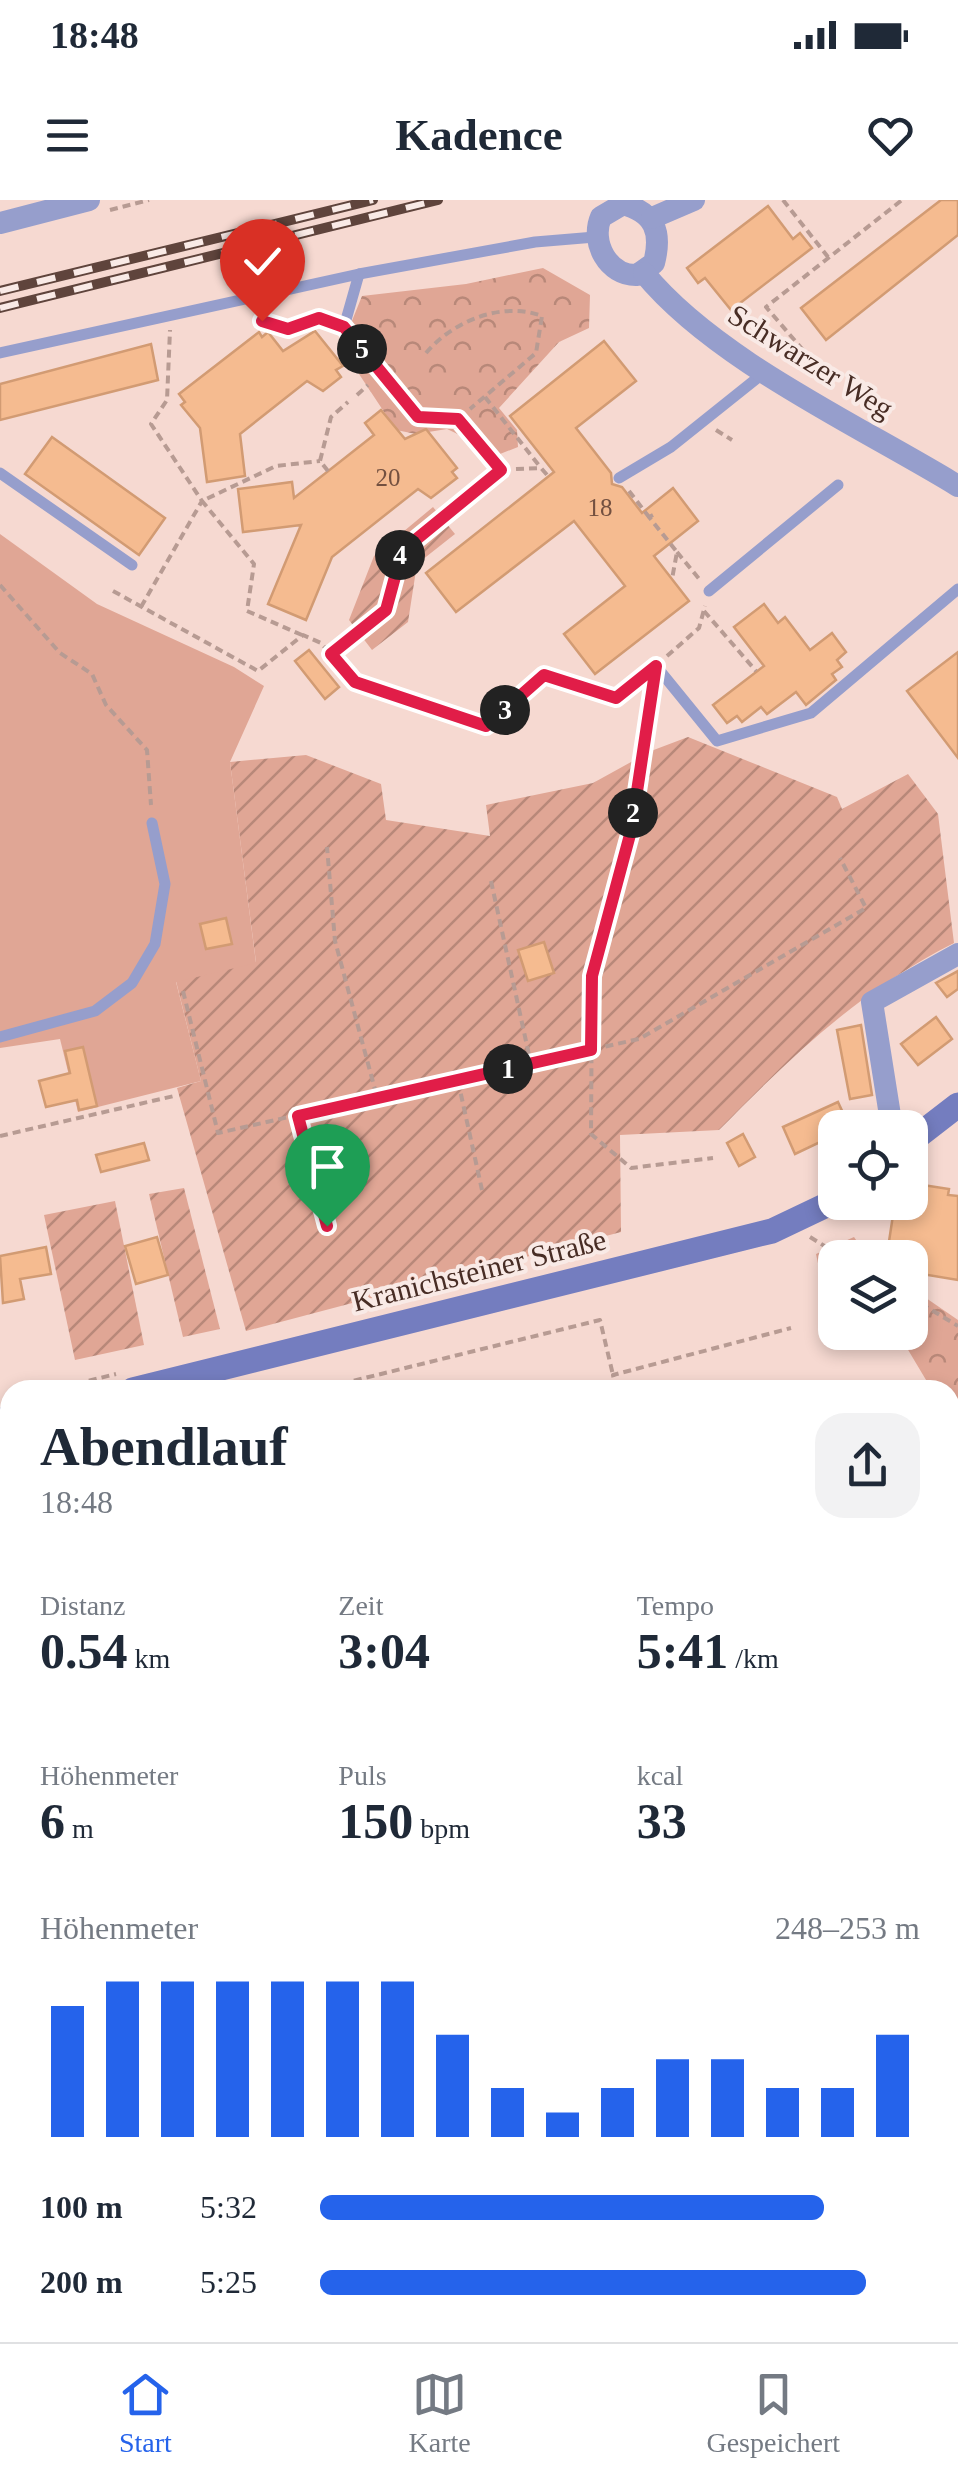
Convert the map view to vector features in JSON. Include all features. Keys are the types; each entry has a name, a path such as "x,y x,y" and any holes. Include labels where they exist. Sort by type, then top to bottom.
{"main road":[{"path":"928,1128 958,1105"},
{"name":"Kranichsteiner Straße","path":"173,1380 772,1230 818,1208"}],"street":[{"path":"0,224 89,200"},
{"path":"652,218 694,200"},
{"path":"595,237 602,217 623,202 652,218"},
{"path":"644,273 656,252 652,218"},
{"name":"Schwarzer Weg","path":"595,237 601,251 620,273 644,273 668,302 721,345 958,486"},
{"path":"889,1110 872,1002 958,954"}],"lane":[{"path":"0,353 358,274 536,242 595,237"},
{"path":"358,274 344,327 418,417 458,419 501,470"},
{"path":"619,478 682,439 766,371"},
{"path":"0,474 132,565"},
{"path":"708,591 838,485"},
{"path":"656,666 716,741 811,713 958,589"},
{"path":"0,1038 95,1010 132,983 155,944 165,884 152,823"}],"path":[{"path":"783,200 828,257"},
{"path":"806,373 808,357 766,307 902,200"},
{"path":"245,299 262,321 288,329 319,318 344,327"},
{"path":"426,353 446,330 472,320 522,308 542,316 536,353 458,419"},
{"path":"169,316 172,364 167,400 150,424 202,502 254,564 246,612 322,642 355,682 486,726 544,675 616,698 699,628 708,591 619,478"},
{"path":"484,396 548,476"},
{"path":"320,460 331,417 348,402"},
{"path":"141,607 202,502 276,466 320,460"},
{"path":"320,460 328,471"},
{"path":"331,654 386,610 402,551 501,470 541,468"},
{"path":"672,578 677,552"},
{"path":"0,585 60,653 92,674 106,705 148,750 152,823"},
{"path":"113,591 258,671 303,635"},
{"path":"704,611 756,672"},
{"path":"656,666 631,831 592,976 591,1134 630,1168 712,1158"},
{"path":"327,847 335,941 377,1097"},
{"path":"182,991 218,1132 298,1116 640,1039 866,908 840,858"},
{"path":"491,881 531,1064"},
{"path":"458,1081 482,1190"},
{"path":"0,1136 174,1096"},
{"path":"298,1116 327,1226"},
{"path":"802,1232 818,1242"},
{"path":"928,1308 958,1326"},
{"path":"357,1380 600,1320 614,1380"},
{"path":"613,1375 791,1328"}],"green space":[{"path":"543,268 590,295 589,328 559,342 499,408 517,430 518,447 500,454 447,429 416,434 396,430 357,371 345,338 362,296 466,284"},
{"path":"433,507 455,534 417,564 408,622 372,650 349,620 374,556"},
{"path":"0,534 97,604 234,667 264,686 230,762 256,963 176,982 201,1081 78,1112 60,1039 0,1048"},
{"path":"688,737 837,797 842,809 908,774 938,814 954,943 857,1003 719,1130 620,1135 621,1232 246,1331 177,1088 201,1081 176,981 256,962 230,762 306,755 381,784 386,820 490,836 486,805 593,783 651,751"},
{"path":"184,1188 220,1329 183,1337 149,1194"},
{"path":"115,1201 144,1345 75,1360 44,1215"},
{"path":"928,1299 958,1320 958,1380 926,1380 908,1350 928,1350"}],"building":[{"path":"941,200 958,200 958,235 826,340 801,308"},
{"path":"768,206 793,239 800,233 812,248 731,310 705,278 698,283 687,268"},
{"path":"315,331 343,366 336,370 341,377 323,391 307,381 240,434 245,476 207,482 200,428 181,405 185,402 179,394 259,332 262,337 268,332 283,351"},
{"path":"604,341 636,381 576,428 611,473 612,484 622,487 642,513 673,488 698,521 654,556 689,601 595,674 564,634 625,586 574,521 456,612 426,573 554,472 510,416"},
{"path":"151,344 158,380 0,420 0,384"},
{"path":"381,410 405,439 426,429 457,468 452,472 457,478 431,498 418,489 332,557 306,620 268,604 301,525 243,532 238,489 292,482 294,498 374,435 365,423"},
{"path":"52,437 165,518 139,555 25,474"},
{"path":"764,604 778,623 785,617 810,650 832,633 846,652 837,660 842,667 832,674 836,680 806,705 796,692 767,714 761,707 742,722 737,716 727,723 713,705 764,666 734,627"},
{"path":"309,650 339,687 325,699 295,661"},
{"path":"958,652 958,758 907,691"},
{"path":"226,918 232,944 206,949 200,924"},
{"path":"544,942 554,973 528,981 518,950"},
{"path":"958,971 958,989 947,997 936,983"},
{"path":"936,1017 952,1039 918,1065 901,1044"},
{"path":"861,1025 872,1095 850,1099 837,1030"},
{"path":"83,1047 97,1106 79,1110 77,1100 46,1107 39,1081 70,1073 65,1051"},
{"path":"838,1102 842,1110 820,1110"},
{"path":"818,1111 818,1143 795,1154 783,1127"},
{"path":"743,1134 755,1157 739,1166 727,1143"},
{"path":"144,1143 149,1160 101,1172 96,1155"},
{"path":"928,1186 949,1189 948,1195 958,1196 958,1280 928,1275 928,1240 889,1240 892,1220 928,1220"},
{"path":"157,1237 168,1275 136,1284 125,1246"},
{"path":"46,1247 51,1274 20,1279 24,1299 3,1303 0,1256"}],"railway":[{"path":"0,291 373,200"},
{"path":"0,308 438,200"}],"route":[{"path":"262,321 288,329 319,318 344,327 418,417 458,419 501,470 402,551 386,610 331,654 355,682 486,726 544,675 616,698 656,666 631,831 592,976 591,1050 298,1116 327,1226"}]}
